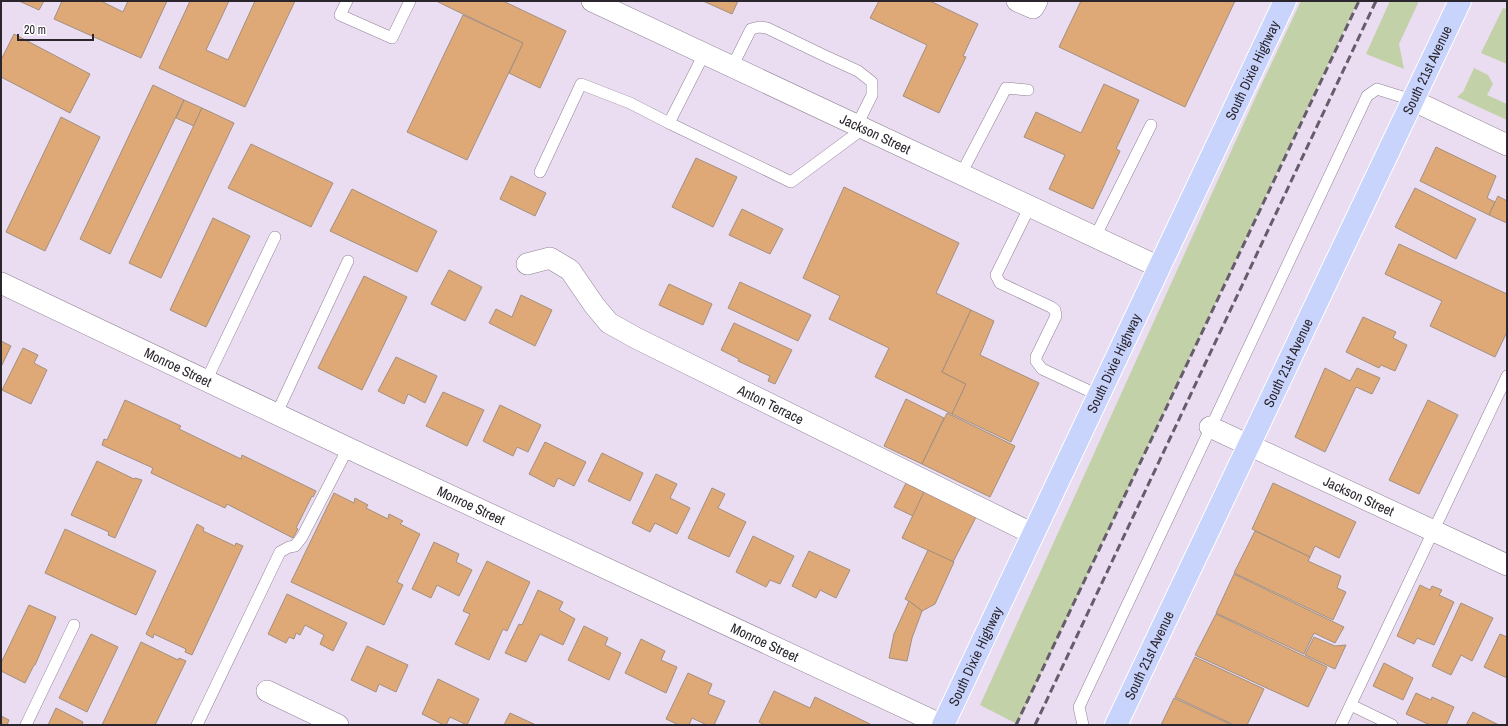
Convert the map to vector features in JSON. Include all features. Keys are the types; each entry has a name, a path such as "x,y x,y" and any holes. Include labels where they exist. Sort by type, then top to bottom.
{"main road":[{"name":"South Dixie Highway","path":"942,725 1034,534 1284,1"},
{"name":"South 21st Avenue","path":"1116,725 1460,1"}],"street":[{"name":"Jackson Street","path":"592,1 1159,267"},
{"path":"1412,100 1507,145"},
{"name":"Anton Terrace","path":"527,264 550,258 570,270 594,305 609,323 636,338 1034,534"},
{"name":"Monroe Street","path":"1,283 276,415 942,725"},
{"name":"Jackson Street","path":"1210,427 1507,565"},
{"path":"267,691 338,725"}],"lane":[{"path":"347,1 340,15 392,38 410,1"},
{"path":"540,172 581,84 630,103 791,182 860,127 872,95 872,82 858,71 767,28 759,27 752,29 748,34 732,67"},
{"path":"669,123 704,54"},
{"path":"961,174 1006,88 1028,90"},
{"path":"1083,725 1079,707 1367,96 1377,89 1412,100"},
{"path":"1095,237 1151,125"},
{"path":"1030,206 996,275 997,279 1000,283 1052,307 1055,310 1056,316 1036,357 1036,361 1042,369 1098,395"},
{"path":"206,381 275,237"},
{"path":"276,415 348,261"},
{"path":"1341,725 1507,376"},
{"path":"197,725 280,552 289,547 295,546 302,537 348,448"},
{"path":"26,725 74,625"},
{"path":"1351,705 1392,725"}],"green space":[{"path":"1301,1 1358,1 1017,724 980,705 1257,94"},
{"path":"1390,1 1419,1 1399,44 1404,69 1366,54"},
{"path":"1503,8 1507,9 1507,64 1481,53"},
{"path":"1474,68 1488,75 1493,84 1487,95 1507,104 1507,120 1457,97 1463,92"}],"building":[{"path":"19,1 44,1 39,10"},
{"path":"62,1 101,1 123,12 128,1 167,1 141,58 54,19"},
{"path":"190,1 229,1 206,50 228,60 255,1 295,1 245,107 159,68"},
{"path":"436,1 503,1 566,31 540,88 509,73 523,43"},
{"path":"703,1 738,1 732,14"},
{"path":"879,1 930,1 978,24 963,56 966,57 939,113 903,96 927,45 870,18"},
{"path":"1081,1 1235,1 1185,107 1059,47"},
{"path":"463,15 523,43 467,160 407,132"},
{"path":"14,34 90,74 70,113 1,77 1,60"},
{"path":"1104,84 1139,100 1116,149 1120,151 1093,209 1049,189 1065,155 1024,137 1036,112 1081,133"},
{"path":"153,85 184,100 110,254 80,239"},
{"path":"184,100 202,108 194,126 176,118"},
{"path":"202,108 234,123 161,278 129,263"},
{"path":"61,117 100,137 45,251 6,232"},
{"path":"251,144 333,183 311,227 228,188"},
{"path":"1436,147 1496,176 1487,198 1495,202 1489,215 1420,181"},
{"path":"696,158 737,177 713,227 672,207"},
{"path":"511,176 546,193 535,216 500,199"},
{"path":"844,187 959,243 936,293 971,310 942,372 966,384 952,414 875,377 889,348 829,319 840,296 803,278"},
{"path":"1415,188 1476,219 1456,259 1395,227"},
{"path":"352,189 437,231 417,272 330,231"},
{"path":"1498,196 1507,201 1507,223 1489,215"},
{"path":"742,209 783,229 770,254 729,235"},
{"path":"213,218 250,236 206,327 170,310"},
{"path":"1399,244 1507,294 1507,332 1495,357 1430,326 1442,301 1385,274"},
{"path":"449,270 482,287 465,321 431,304"},
{"path":"364,276 407,297 362,390 318,368"},
{"path":"740,282 811,315 798,341 728,308"},
{"path":"669,284 712,304 703,325 659,305"},
{"path":"521,295 552,310 535,346 489,323 496,309 512,317"},
{"path":"971,310 994,321 980,355 1039,383 1011,442 952,414 966,384 942,372"},
{"path":"1363,317 1396,332 1393,338 1407,345 1395,371 1381,365 1379,368 1346,352"},
{"path":"734,323 792,350 775,384 768,381 770,376 738,361 739,359 721,350"},
{"path":"1,341 11,346 1,367"},
{"path":"23,348 38,355 34,363 47,370 31,404 2,390"},
{"path":"396,357 437,376 425,403 408,394 404,404 378,391"},
{"path":"1325,368 1350,381 1357,368 1380,378 1372,394 1356,387 1325,452 1295,437"},
{"path":"443,392 484,410 467,446 426,426"},
{"path":"906,399 944,418 922,464 884,446"},
{"path":"125,400 181,426 179,429 241,459 242,455 316,491 296,528 298,529 293,538 227,504 225,508 151,473 153,468 102,445 104,439 107,440"},
{"path":"1428,400 1458,415 1419,494 1389,480"},
{"path":"500,405 541,425 528,452 517,447 513,456 483,441"},
{"path":"947,413 1015,446 990,497 922,464"},
{"path":"545,442 586,462 574,486 558,478 554,487 529,474"},
{"path":"602,453 643,473 630,501 588,481"},
{"path":"97,461 134,479 142,480 115,538 108,535 109,532 71,515"},
{"path":"656,474 677,484 670,498 690,508 677,534 655,523 650,532 632,523"},
{"path":"906,483 924,492 913,516 894,507"},
{"path":"1273,483 1356,522 1339,558 1315,546 1310,557 1252,529"},
{"path":"712,488 725,494 718,508 746,522 729,557 688,538"},
{"path":"924,492 976,517 953,562 902,538"},
{"path":"334,493 354,503 355,498 368,505 366,508 388,519 389,514 403,521 400,524 420,534 397,582 403,585 384,625 291,582"},
{"path":"197,524 204,528 203,531 235,546 236,543 243,546 192,655 185,652 186,649 154,634 153,638 146,634"},
{"path":"65,529 156,571 136,615 45,573"},
{"path":"1255,531 1310,557 1308,561 1341,576 1337,588 1346,592 1333,620 1234,573"},
{"path":"753,536 794,556 780,584 770,580 766,587 736,572"},
{"path":"434,542 459,554 456,562 472,570 459,596 437,585 431,598 412,589"},
{"path":"928,550 954,562 935,604 922,611 905,599"},
{"path":"809,551 850,570 836,598 820,590 816,598 792,586"},
{"path":"487,561 530,582 507,631 503,629 489,660 455,644 470,614 463,611"},
{"path":"1234,574 1344,627 1335,643 1314,633 1304,654 1216,613"},
{"path":"1420,585 1430,590 1432,586 1442,590 1439,595 1454,602 1434,645 1417,638 1414,644 1397,636"},
{"path":"538,590 563,602 559,610 575,619 563,645 540,634 526,662 505,653 519,624 522,625"},
{"path":"287,594 347,623 333,651 320,644 324,635 305,625 300,635 296,633 294,639 289,637 286,643 268,634"},
{"path":"909,601 922,611 912,638 907,661 889,658 894,634"},
{"path":"1461,603 1493,618 1472,661 1461,655 1451,675 1432,666"},
{"path":"29,605 56,617 35,665 25,683 1,671 1,663"},
{"path":"1216,614 1327,667 1308,707 1195,655"},
{"path":"584,626 608,638 605,645 621,653 609,680 568,660"},
{"path":"91,634 118,647 87,712 59,698"},
{"path":"1500,634 1507,637 1507,678 1484,667"},
{"path":"1314,637 1335,646 1346,645 1335,669 1305,655"},
{"path":"641,639 665,651 661,660 677,667 666,693 625,673"},
{"path":"141,642 178,660 179,658 186,661 155,725 102,725"},
{"path":"367,646 408,665 396,692 379,684 376,692 351,680"},
{"path":"1195,657 1264,689 1247,725 1234,725 1175,697"},
{"path":"1384,663 1413,678 1403,700 1373,686"},
{"path":"688,673 712,684 708,694 725,701 714,725 707,725 692,718 689,725 679,725 666,719"},
{"path":"438,679 479,699 467,725 450,717 446,725 444,725 422,714"},
{"path":"774,691 810,708 815,697 872,725 765,725 759,722"},
{"path":"1416,693 1431,700 1432,697 1454,707 1446,725 1430,725 1406,714"},
{"path":"1174,698 1232,725 1161,725"},
{"path":"56,708 83,722 82,725 48,725"},
{"path":"1473,712 1499,725 1466,725"},
{"path":"510,713 536,725 504,725"},
{"path":"1,716 9,720 7,725 1,725"}],"railway":[{"path":"1016,725 1359,1"},
{"path":"1035,725 1376,1"}]}
